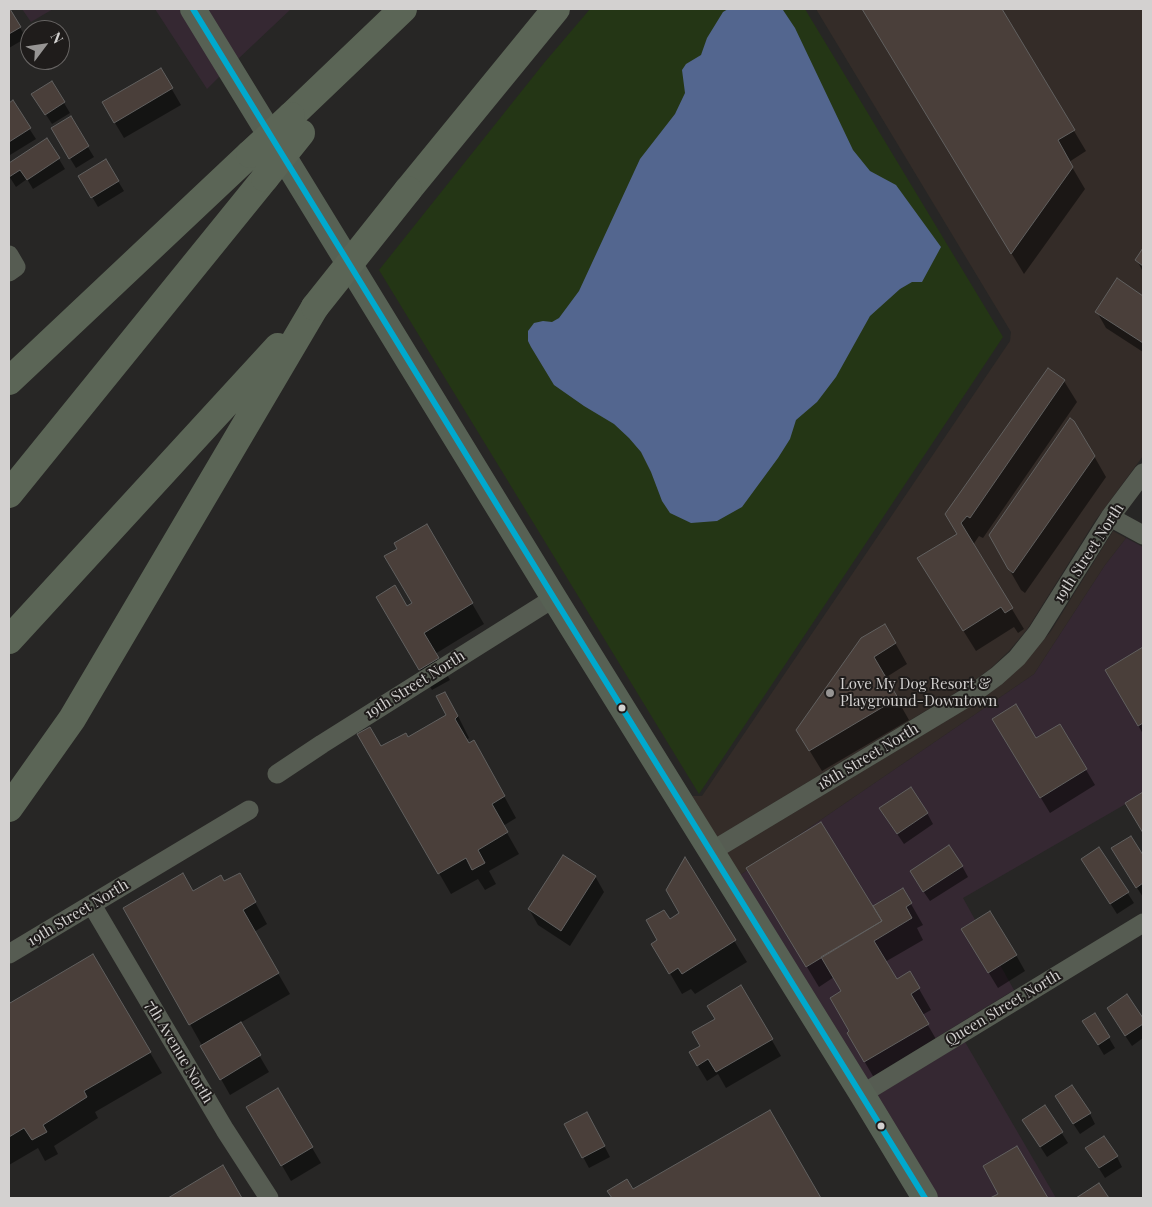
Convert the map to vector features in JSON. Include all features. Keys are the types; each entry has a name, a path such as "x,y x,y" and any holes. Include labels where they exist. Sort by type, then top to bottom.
{"highway":[{"path":"9,640 315,307 556,9"},
{"path":"9,494 265,178 296,124 396,16"},
{"path":"9,381 250,154 296,124"},
{"path":"9,808 72,719 315,307"},
{"path":"9,485 37,460"}],"street":[{"path":"193,9 925,1198"},
{"name":"19th Street North","path":"1037,633 1110,517 1143,473"},
{"path":"1110,517 1143,535"},
{"name":"19th Street North","path":"277,774 554,598"},
{"name":"18th Street North","path":"712,851 971,695 1017,658 1037,633"},
{"name":"19th Street North","path":"9,954 249,810"},
{"name":"7th Avenue North","path":"92,905 225,1130 269,1198"},
{"name":"Queen Street North","path":"862,1094 1143,923"}],"shaded area":[{"path":"22,9 53,9 34,20 30,20"},
{"path":"155,9 180,9 221,75 207,89"},
{"path":"206,9 291,9 237,60"},
{"path":"816,9 1143,9 1143,456 1095,521 1028,628 1009,651 990,669 965,687 717,837 692,796 702,796 1010,341 1011,332"},
{"path":"1113,531 1126,538 1105,565 1034,674 740,875 727,853 976,703 1002,684 1025,663 1051,631"},
{"path":"1126,538 1143,547 1143,794 963,898 1014,990 867,1080 740,875 1034,674 1105,565"},
{"path":"965,1042 1056,1198 938,1198 876,1096"}],"green space":[{"path":"590,9 805,9 1003,337 699,794 379,270 544,63"}],"water":[{"path":"728,9 783,10 795,28 853,150 870,171 896,185 941,247 922,282 912,282 900,289 870,316 836,377 817,402 796,420 790,439 742,507 717,521 691,523 670,513 662,501 641,452 629,438 614,424 554,385 528,341 528,331 534,323 552,322 559,318 579,291 640,159 675,114 685,93 682,70 686,64 701,55 707,38 723,12"}],"building":[{"path":"862,9 1002,9 1075,130 1058,140 1073,167 1011,254"},
{"path":"9,10 20,28 9,34"},
{"path":"161,68 173,88 114,123 102,102"},
{"path":"52,81 65,102 45,115 31,94"},
{"path":"13,100 31,128 9,142 9,103"},
{"path":"71,116 89,146 69,159 51,128"},
{"path":"47,138 60,158 27,180 20,170 9,177 9,163"},
{"path":"106,159 119,181 91,198 78,176"},
{"path":"1143,248 1143,266 1135,260"},
{"path":"1117,278 1143,296 1143,343 1095,312"},
{"path":"1048,368 1065,380 970,518 967,516 961,523 1013,608 1005,613 1001,607 963,631 917,558 957,534 945,514"},
{"path":"1070,418 1074,421 1095,456 1013,573 1008,569 989,535"},
{"path":"427,524 473,603 424,633 439,658 419,670 376,597 395,585 407,606 412,603 384,556 397,549 394,543"},
{"path":"885,624 896,643 874,657 898,698 809,751 796,730 861,638"},
{"path":"1143,647 1143,723 1138,726 1105,670"},
{"path":"445,692 458,716 455,719 469,743 474,740 505,796 492,804 508,832 478,850 485,863 472,870 466,858 438,874 357,734 370,727 381,746 406,733 408,737 446,715 436,696"},
{"path":"1016,704 1036,738 1060,724 1087,769 1040,798 992,719"},
{"path":"911,787 928,813 897,834 879,808"},
{"path":"1143,792 1143,833 1125,803"},
{"path":"821,822 882,921 806,967 746,868"},
{"path":"1131,836 1143,855 1143,883 1136,888 1111,848"},
{"path":"949,845 963,866 923,892 910,871"},
{"path":"1099,847 1129,892 1110,904 1081,859"},
{"path":"563,855 596,876 561,931 528,909"},
{"path":"685,857 736,940 682,974 678,968 669,974 651,944 657,940 646,920 664,910 670,919 679,913 666,890"},
{"path":"183,873 193,891 221,875 224,881 240,873 256,902 243,910 279,973 189,1025 123,908"},
{"path":"903,888 912,903 906,907 912,918 874,941 897,979 910,971 920,988 911,994 929,1024 864,1062 830,998 841,991 821,957 882,921 873,906"},
{"path":"990,911 1017,955 988,973 961,929"},
{"path":"93,954 151,1052 84,1091 87,1097 43,1125 47,1132 32,1140 24,1128 9,1137 9,1000 10,1003"},
{"path":"741,985 773,1039 716,1072 708,1059 697,1066 689,1052 700,1046 692,1032 715,1019 707,1006"},
{"path":"1127,994 1143,1018 1143,1024 1125,1036 1107,1008"},
{"path":"1095,1013 1110,1037 1098,1045 1082,1021"},
{"path":"241,1022 261,1055 220,1080 200,1046"},
{"path":"1072,1085 1091,1113 1073,1124 1055,1096"},
{"path":"278,1088 313,1147 281,1166 246,1107"},
{"path":"1045,1105 1063,1132 1040,1147 1022,1120"},
{"path":"770,1110 821,1198 612,1198 607,1191 627,1179 633,1189"},
{"path":"587,1112 605,1146 582,1158 564,1124"},
{"path":"1104,1136 1118,1156 1099,1168 1085,1148"},
{"path":"1017,1146 1048,1198 990,1198 998,1194 983,1166"},
{"path":"223,1165 242,1198 168,1198"},
{"path":"1099,1183 1109,1198 1076,1198"}],"transit line":[{"path":"193,9 925,1198"}],"place":[{"name":"Love My Dog Resort & Playground-Downtown","path":"830,693"}]}
